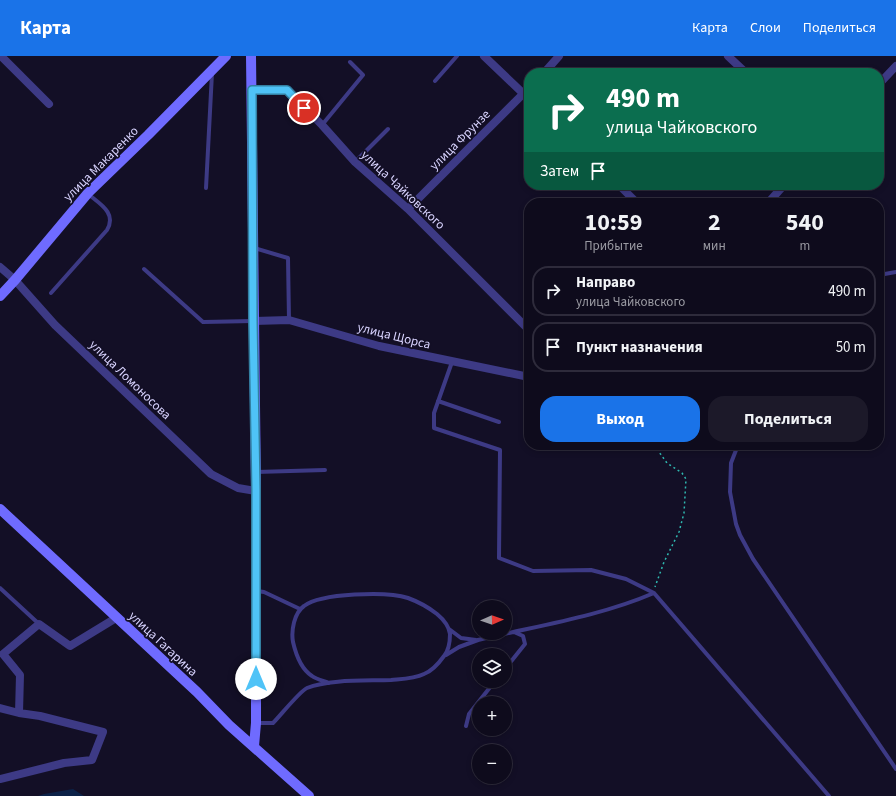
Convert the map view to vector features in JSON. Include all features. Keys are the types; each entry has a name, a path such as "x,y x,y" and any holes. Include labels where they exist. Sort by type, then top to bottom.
{"main road":[{"name":"улица Макаренко","path":"0,296 88,193 148,136 226,56"},
{"path":"251,56 256,472 256,723 254,746"},
{"name":"улица Гагарина","path":"0,510 309,796"}],"street":[{"path":"1,56 49,104"},
{"path":"484,56 524,91"},
{"path":"548,68 559,56"},
{"path":"728,56 741,68"},
{"path":"884,79 896,66"},
{"name":"улица Чайковского","path":"252,90 287,90 322,125 355,162 408,209 524,325"},
{"name":"улица Фрунзе","path":"408,209 524,97"},
{"path":"624,190 632,198"},
{"path":"772,198 780,190"},
{"name":"улица Ломоносова","path":"0,267 15,280 55,325 211,474 238,488 256,490"},
{"name":"улица Щорса","path":"253,321 289,320 379,346 524,376"},
{"path":"19,713 20,675 3,654 39,624 70,646 116,618"},
{"path":"0,708 40,716 103,732 92,760 64,763 0,779"}],"lane":[{"path":"435,81 457,56"},
{"path":"322,125 363,75 350,62"},
{"path":"206,188 212,70"},
{"path":"355,162 388,128"},
{"path":"50,293 110,225 111,219 108,211 88,193"},
{"path":"253,248 288,258 289,320"},
{"path":"144,269 203,322 253,321"},
{"path":"884,274 896,272"},
{"path":"452,362 434,413 434,428 500,450 499,558 533,571 591,570 626,579 653,593 829,796"},
{"path":"438,401 499,422"},
{"path":"736,450 731,463 730,492 736,524 740,535 753,559 896,769"},
{"path":"256,472 325,470"},
{"path":"0,588 39,624"},
{"path":"256,591 264,592 300,609"},
{"path":"513,632 630,604 653,593"},
{"path":"329,683 312,676 301,664 295,653 292,639 293,624 300,609 314,601 338,596 385,595 406,598 424,605 442,618 449,629 461,638 472,639"},
{"path":"446,655 450,642 449,629"},
{"path":"512,660 524,644 523,636 513,632"},
{"path":"256,723 273,723 305,688 329,683 405,679 424,674 435,667 446,655 459,647 478,640"},
{"path":"466,726 469,714 489,688"}],"path":[{"path":"653,593 664,562 679,532 684,513 686,479 682,473 667,463 658,450"}],"water":[{"path":"73,789 84,796 38,796 44,794"}],"route":[{"path":"256,679 256,490 253,321 252,90 287,90 304,108"}]}
